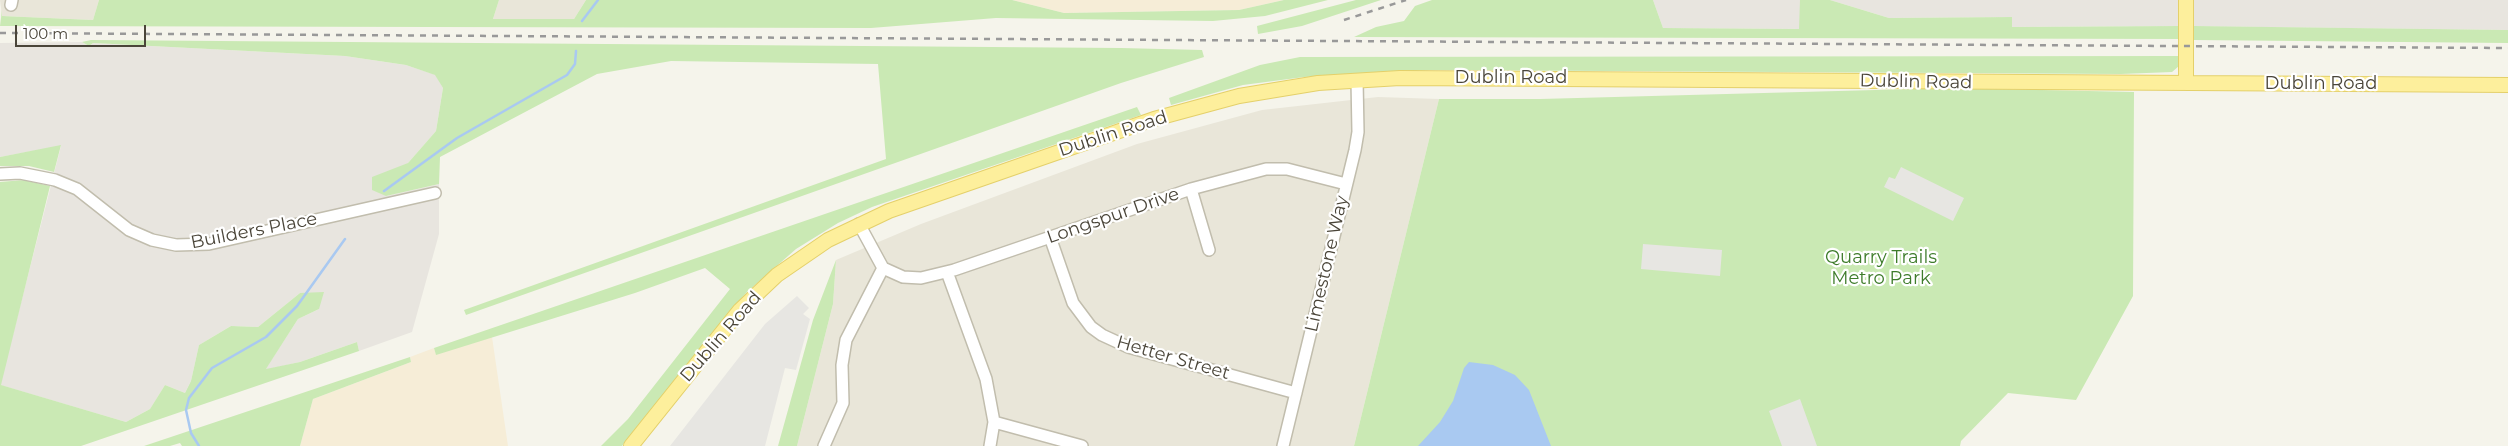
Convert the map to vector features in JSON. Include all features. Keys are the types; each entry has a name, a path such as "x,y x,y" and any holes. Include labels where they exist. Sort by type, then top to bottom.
{"main road":[{"path":"2186,0 2186,83"},
{"name":"Dublin Road","path":"631,446 728,324 752,298 777,275 810,251 859,224 889,211 1083,143 1210,103 1292,86 1357,80 1500,78 2121,84 2508,85"}],"street":[{"name":"Limestone Way","path":"1283,446 1358,132 1357,80"},
{"name":"Longspur Drive","path":"883,268 894,275 921,278 947,272 1190,189 1278,168 1304,172 1346,184"},
{"name":"Builders Place","path":"0,174 20,172 55,180 77,189 129,230 152,240 193,246 242,237 435,193"},
{"path":"1190,189 1209,250"},
{"path":"824,446 843,403 842,365 846,340 883,268 859,224"},
{"name":"Hetter Street","path":"1050,238 1073,303 1091,326 1102,335 1128,348 1296,393"},
{"path":"947,272 986,379 994,422 990,446"},
{"path":"994,422 1082,446"}],"shaded area":[{"path":"0,0 99,0 93,20 2,16"},
{"path":"499,0 586,0 574,19 493,19"},
{"path":"1012,0 1284,0 1239,10 1064,13"},
{"path":"1653,0 1800,0 1800,29 1663,28"},
{"path":"1830,0 2508,0 2508,30 2180,26 2012,27 2012,17 1889,18"},
{"path":"82,42 89,46 93,43 345,56 406,65 436,75 443,88 436,131 408,163 386,196 439,184 439,234 412,332 359,351 357,342 300,362 265,370 298,319 319,309 300,293 258,327 231,326 199,345 191,381 185,393 165,385 150,409 126,422 0,385 61,146 0,157 0,43"},
{"path":"1378,97 1439,99 1354,446 797,446 833,304 836,260 921,224 1137,144 1262,110"},
{"path":"1901,167 1964,198 1953,221 1884,187 1889,177 1895,179"},
{"path":"1643,244 1722,250 1720,276 1641,269"},
{"path":"797,296 809,308 803,314 810,319 796,370 785,368 765,446 670,446 765,324"},
{"path":"492,337 508,446 300,446 313,399 411,362 410,357 434,348 436,354"},
{"path":"1800,399 1817,446 1782,446 1769,411"}],"green space":[{"path":"99,0 499,0 493,19 574,19 586,0 1012,0 1064,13 1239,10 1284,0 1328,0 1265,16 1213,21 996,18 871,28 0,26 2,10 2,16 93,20"},
{"path":"1356,0 1381,0 1302,26 1258,34 1257,26"},
{"path":"1432,0 1653,0 1663,28 1799,29 1800,0 1830,0 1889,18 2012,17 2012,27 2180,26 2179,39 1354,37 1376,27 1404,21 1415,6"},
{"path":"2193,26 2508,30 2508,43 2194,40"},
{"path":"91,40 1121,48 1202,50 1204,57 1121,83 466,315 464,310 886,159 878,64 671,61 597,74 440,157 439,184 386,196 372,190 372,177 408,163 436,131 443,88 435,75 406,65 345,56 93,43 89,46 82,42"},
{"path":"2180,56 2179,66 2172,72 2121,74 1431,70 1304,77 1243,85 1171,105 1169,98 1260,65 1300,57"},
{"name":"Quarry Trails Metro Park","path":"1950,88 2134,92 2133,296 2076,400 2008,393 1961,441 1960,446 1354,446 1439,99 1540,99"},
{"path":"1137,107 1141,115 872,207 838,223 796,249 747,292 622,446 601,446 628,419 730,289 705,268 635,293 436,355 434,348"},
{"path":"61,145 54,172 29,166 0,166 0,157"},
{"path":"24,180 50,186 1,385 126,422 150,409 165,385 185,393 191,381 199,345 231,326 258,327 300,293 324,292 319,309 298,319 266,369 300,362 357,342 359,351 81,446 0,446 0,182"},
{"path":"836,260 833,304 797,446 778,446 813,320"},
{"path":"410,357 411,362 313,399 300,446 182,446 180,443 170,446 144,446"}],"water":[{"path":"1469,362 1493,365 1515,375 1529,390 1551,446 1418,446 1440,422 1453,401 1464,368"}],"waterway":[{"path":"582,21 598,0"},
{"path":"384,191 457,138 567,75 575,64 576,51"},
{"path":"199,446 191,433 186,410 189,398 212,368 266,337 297,306 345,239"}],"railway":[{"path":"1344,20 1406,0"},
{"path":"0,33 2508,48"}]}
